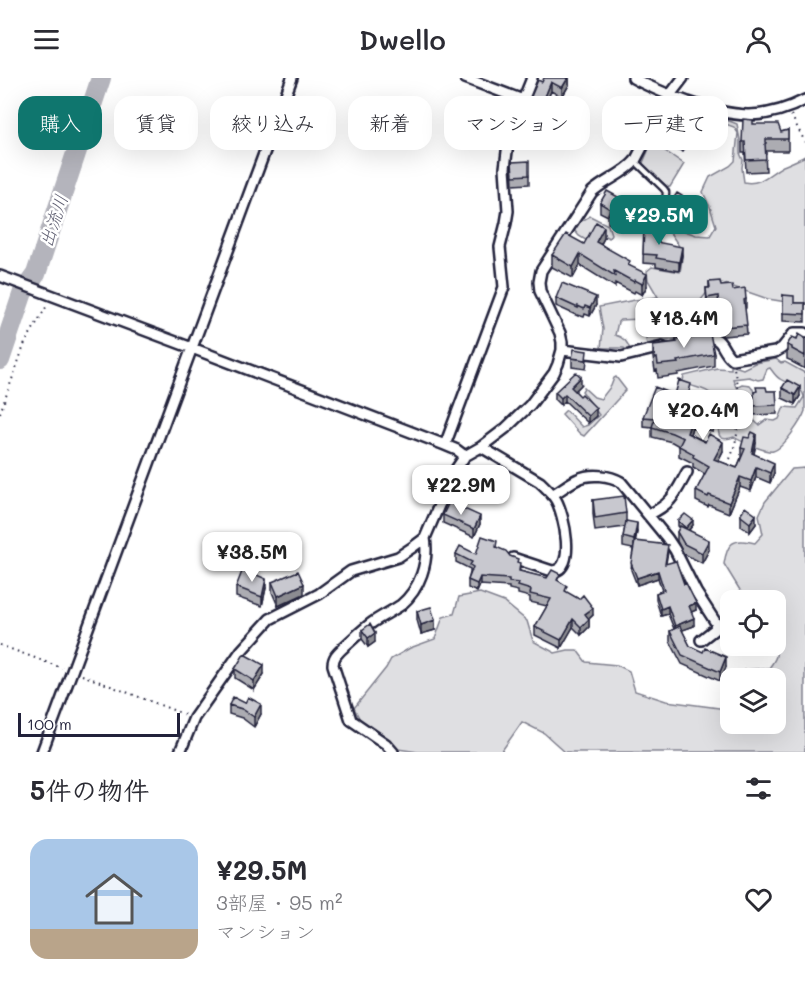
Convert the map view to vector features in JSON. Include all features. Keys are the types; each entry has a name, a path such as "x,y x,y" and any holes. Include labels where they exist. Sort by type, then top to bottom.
{"street":[{"path":"42,752 292,78"},
{"path":"465,78 512,96"},
{"path":"525,96 532,78"},
{"path":"633,78 669,95 712,110 736,115 764,114 805,100"},
{"path":"393,752 386,744 351,720 333,660 371,623 402,604 412,593 422,571 426,551 425,538 452,475 465,456 506,428 530,405 554,373 562,350 562,342 540,291 541,271 592,192 635,161 669,95 683,78"},
{"path":"445,444 504,287 500,248 508,211 508,150"},
{"path":"1,277 445,444 465,456"},
{"path":"562,350 621,357 711,338 718,340 732,359 775,352 782,348 794,333 805,333"},
{"path":"481,447 540,482 552,495 560,509 567,541 562,568 552,571 513,558"},
{"path":"648,515 658,510 674,496 687,472"},
{"path":"552,495 579,478 593,476 610,477 626,487 675,550 693,587 716,623 715,629 700,640"},
{"path":"180,752 194,718 241,651 270,619 319,594 351,571 398,557 425,538"}],"lane":[{"path":"635,161 666,192 664,225"}],"path":[{"path":"787,108 805,142"},
{"path":"0,413 25,344 50,295"},
{"path":"730,459 737,435 740,403 732,359"},
{"path":"0,645 194,718"}],"shaded area":[{"path":"728,121 737,124 744,182 760,181 783,166 805,156 805,305 768,299 722,283 713,285 697,303 710,332 647,345 643,320 620,320 615,335 625,340 630,350 601,348 603,329 599,307 658,297 648,280 647,271 652,267 680,272 681,251 670,233 671,226 696,235 710,236 716,226 703,192 710,177 735,161 738,133 734,127 728,125"},
{"path":"649,150 664,150 684,164 670,187 642,165"},
{"path":"590,216 608,225 611,234 609,238 596,232 589,242 579,236 574,230 578,223"},
{"path":"776,359 805,373 805,411 787,440 773,451 760,449 734,437 722,438 718,430 720,408 716,399 708,392 683,381 684,376 717,368 731,369 731,365 743,369 755,363","holes":["770,368 779,378 797,387 804,397 797,408 784,407 779,419 766,420 759,425 751,414 753,390 750,385 742,384 736,387 733,379 749,377 763,379 767,369"]},
{"path":"616,377 626,390 584,436 580,434 562,414 566,410 582,427 588,425 599,415 582,391 584,388 594,397 601,399"},
{"path":"805,468 805,752 565,752 544,733 522,722 501,752 418,752 398,749 363,725 354,708 391,659 410,648 435,639 443,617 454,614 459,597 480,593 504,602 527,621 533,641 555,653 577,650 586,662 617,665 629,671 635,691 666,701 720,708 720,734 786,734 786,668 769,668 776,656 786,656 786,590 740,590 724,564 727,551 732,543 747,541 755,543 763,534 759,515 765,502 792,469"}],"building":[{"path":"544,78 568,78 562,88 551,82 545,96 531,96 538,80 542,82"},
{"path":"743,119 753,120 753,124 778,124 781,132 788,130 788,139 766,139 766,159 746,160 745,142 742,142"},
{"path":"529,161 529,175 513,176 512,162"},
{"path":"607,191 631,204 622,220 608,214 610,209 600,203"},
{"path":"677,193 695,204 687,216 669,205"},
{"path":"650,212 660,213 660,225 649,225"},
{"path":"596,222 604,227 596,242 630,261 628,265 647,274 642,284 614,271 615,276 580,254 573,267 552,255 566,234 584,244"},
{"path":"644,226 657,226 656,242 682,247 679,262 656,258 657,255 643,254"},
{"path":"720,281 721,286 732,285 733,290 745,288 747,325 723,327 721,325 718,296 707,298 706,288 710,288 709,282"},
{"path":"562,283 596,297 590,308 585,306 584,309 578,306 578,308 556,298"},
{"path":"783,295 794,296 794,303 805,303 805,314 783,313"},
{"path":"710,333 714,354 677,361 678,363 658,365 653,345 677,342 676,339"},
{"path":"799,334 805,338 805,356 787,345 792,337 797,339"},
{"path":"574,349 587,351 586,360 572,358"},
{"path":"576,372 581,377 571,387 596,408 588,416 565,394 561,398 555,392"},
{"path":"679,380 691,384 689,392 701,397 698,406 715,409 713,422 692,418 687,433 705,442 709,434 723,442 714,459 737,468 745,449 741,448 744,437 749,438 752,432 756,434 752,453 774,463 770,473 756,467 751,481 740,477 729,503 696,491 709,466 679,446 683,438 652,427 655,418 643,417 655,387 675,395"},
{"path":"787,380 800,387 795,395 782,388"},
{"path":"756,387 766,387 767,391 776,391 777,405 754,406"},
{"path":"624,496 626,513 595,518 593,500"},
{"path":"449,502 480,516 474,529 443,515"},
{"path":"745,507 756,515 750,523 741,516"},
{"path":"685,514 693,520 686,528 678,521"},
{"path":"626,521 637,523 634,540 623,537"},
{"path":"680,526 709,540 702,553 684,544 677,532"},
{"path":"482,536 497,541 496,547 518,559 519,571 547,578 552,570 560,574 557,580 567,586 565,591 579,599 583,595 593,608 585,614 589,619 581,627 573,619 561,640 535,627 551,599 530,594 531,590 518,586 519,583 509,582 509,579 480,577 477,584 468,580 473,567 470,565 472,562 456,554 460,546 476,554"},
{"path":"635,541 668,545 665,564 676,561 684,584 686,583 696,603 689,606 694,618 675,626 668,606 661,609 656,593 664,590 658,571 637,578 631,563"},
{"path":"243,569 266,579 262,597 236,587"},
{"path":"298,571 304,584 278,596 272,582"},
{"path":"431,607 435,620 421,625 417,611"},
{"path":"370,624 375,633 368,638 362,630"},
{"path":"680,626 690,646 703,652 705,648 726,657 720,672 682,655 670,631"},
{"path":"244,654 264,665 254,681 235,669"},
{"path":"233,697 245,703 248,697 261,704 254,717 242,709 229,705"}],"waterway":[{"name":"出流川","path":"0,360 23,292 36,274 101,78"}]}
